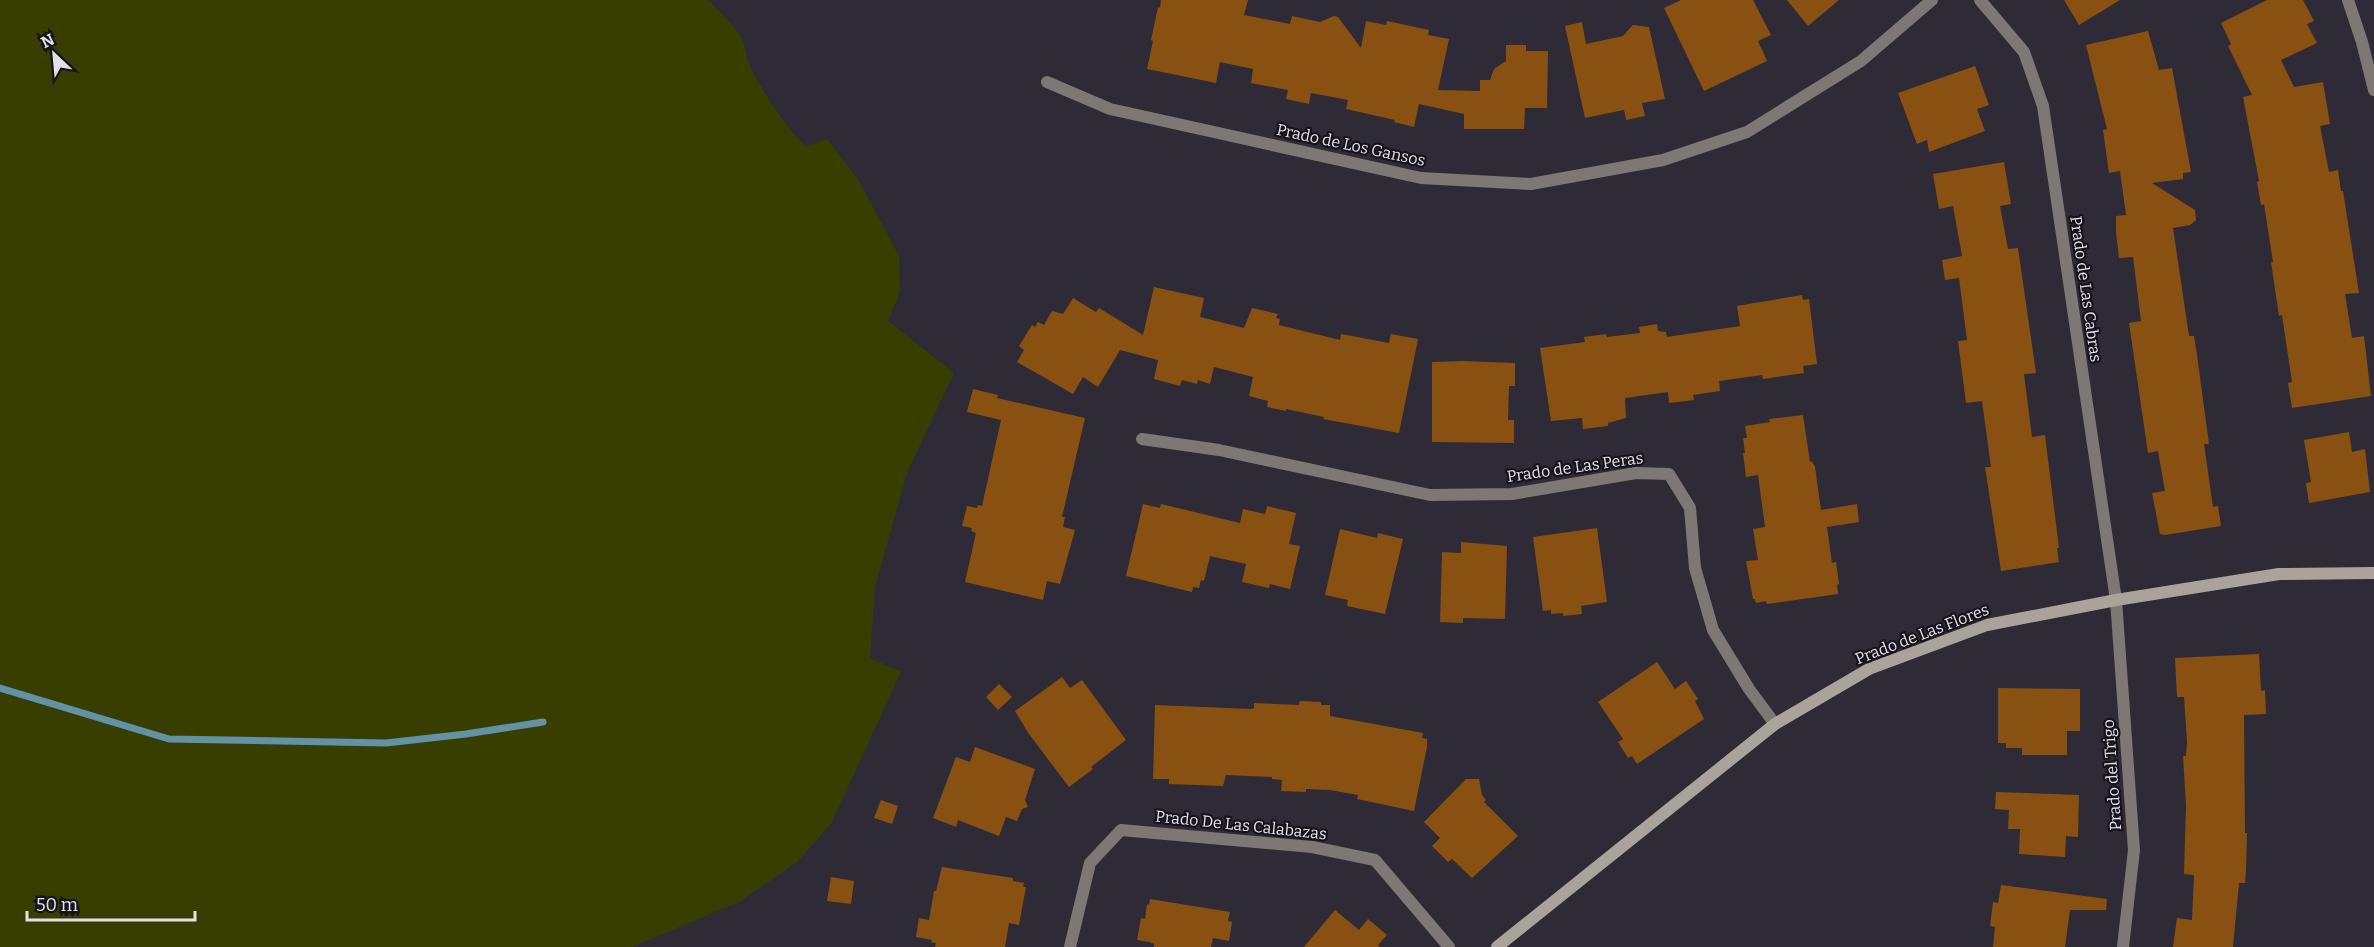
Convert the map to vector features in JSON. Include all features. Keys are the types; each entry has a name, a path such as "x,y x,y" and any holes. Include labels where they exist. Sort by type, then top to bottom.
{"street":[{"name":"Prado de Los Gansos","path":"1047,82 1110,109 1421,178 1531,184 1663,160 1747,132 1861,61 1932,0"},
{"name":"Prado de Las Cabras","path":"1980,0 2024,52 2043,106 2116,600"},
{"path":"2348,0 2374,90"},
{"name":"Prado de Las Peras","path":"1142,439 1219,450 1430,495 1512,494 1636,473 1669,474 1690,508 1695,568 1713,630 1749,689 1775,724"},
{"name":"Prado de Las Flores","path":"1497,947 1775,724 1869,669 1987,625 2116,600 2279,574 2374,573"},
{"name":"Prado del Trigo","path":"2116,600 2134,850 2123,947"},
{"name":"Prado De Las Calabazas","path":"1070,947 1090,862 1121,830 1312,847 1376,860 1449,947"}],"green space":[{"path":"0,0 708,0 731,23 742,39 755,76 783,119 806,147 827,139 859,181 899,256 900,292 888,321 954,373 907,473 875,587 870,658 901,672 831,824 797,862 739,902 632,947 0,947"}],"building":[{"path":"1161,0 1248,0 1244,15 1290,24 1292,16 1320,22 1334,16 1338,17 1361,48 1366,21 1386,25 1387,21 1429,30 1428,35 1449,39 1438,90 1480,91 1480,80 1490,80 1494,69 1506,61 1506,45 1526,45 1526,51 1548,51 1547,108 1525,108 1524,129 1464,129 1464,114 1419,104 1414,127 1394,122 1395,120 1346,109 1348,100 1311,93 1309,104 1286,99 1288,90 1251,83 1253,69 1220,62 1216,83 1147,69 1153,41 1151,40"},
{"path":"1681,0 1753,0 1771,35 1758,41 1767,61 1704,91 1664,8"},
{"path":"1787,0 1839,0 1808,26"},
{"path":"2064,0 2120,0 2079,25"},
{"path":"2267,0 2303,0 2314,21 2307,24 2317,43 2281,60 2294,87 2323,82 2330,124 2320,126 2329,172 2338,170 2341,191 2343,191 2359,293 2345,294 2352,338 2364,336 2371,396 2292,408 2288,383 2292,382 2282,315 2279,316 2264,204 2261,205 2257,182 2259,181 2243,97 2252,95 2228,46 2231,44 2221,23"},
{"path":"1582,22 1586,44 1623,36 1633,25 1649,27 1665,99 1642,103 1645,116 1626,120 1624,110 1585,118 1565,26"},
{"path":"2148,31 2159,70 2172,68 2191,172 2183,173 2183,179 2152,183 2195,210 2196,220 2190,225 2173,228 2189,336 2194,336 2197,355 2209,444 2204,444 2213,507 2218,506 2221,526 2165,535 2160,534 2152,493 2165,491 2158,451 2148,453 2129,323 2141,321 2133,257 2119,258 2116,216 2126,215 2120,171 2109,173 2103,130 2107,129 2086,45"},
{"path":"1975,66 1989,105 1977,109 1985,131 1929,152 1927,140 1917,144 1898,93"},
{"path":"2004,162 2011,204 2000,206 2008,249 2018,248 2036,373 2024,374 2032,437 2045,435 2059,562 2001,571 1985,467 1991,467 1982,401 1966,403 1958,341 1967,340 1959,278 1945,280 1942,260 1962,256 1953,206 1939,209 1933,174"},
{"path":"1154,287 1204,298 1200,317 1244,328 1252,308 1278,314 1276,318 1280,319 1279,325 1340,340 1341,334 1389,343 1391,334 1418,339 1399,433 1267,407 1268,401 1249,396 1253,377 1214,367 1210,384 1198,380 1197,384 1182,380 1180,386 1154,379 1158,360 1120,350 1098,387 1083,377 1073,394 1017,362 1024,350 1019,346 1032,325 1035,327 1038,322 1044,325 1052,311 1063,314 1073,298 1096,312 1099,308 1143,335"},
{"path":"1802,295 1803,300 1809,299 1817,364 1803,366 1804,373 1763,379 1762,375 1719,381 1720,391 1693,395 1694,400 1669,403 1668,392 1625,398 1626,418 1608,423 1608,426 1583,429 1582,418 1551,421 1540,348 1585,342 1584,337 1640,333 1639,327 1657,324 1658,331 1666,332 1667,337 1740,326 1737,306"},
{"path":"1432,362 1515,363 1515,386 1509,386 1508,420 1514,420 1514,443 1432,442"},
{"path":"973,389 998,395 997,398 1085,418 1062,517 1065,517 1063,527 1075,530 1060,584 1047,581 1043,600 965,582 976,533 971,531 972,528 962,526 967,506 977,508 978,505 982,506 1001,420 967,412"},
{"path":"1803,415 1810,462 1812,461 1815,467 1821,510 1857,504 1859,522 1827,527 1832,563 1836,562 1838,594 1767,604 1766,601 1756,603 1753,599 1746,561 1758,560 1753,529 1765,527 1758,475 1746,477 1743,453 1745,453 1743,438 1747,438 1745,426 1770,422 1769,419"},
{"path":"2349,432 2352,452 2365,449 2370,492 2309,503 2306,483 2311,482 2304,440"},
{"path":"1143,504 1160,508 1161,504 1240,523 1243,509 1265,514 1267,506 1296,513 1289,544 1300,546 1290,589 1270,584 1269,588 1242,582 1246,564 1210,556 1204,581 1201,580 1199,588 1193,587 1192,592 1126,576"},
{"path":"1597,528 1607,602 1581,606 1582,614 1563,616 1563,613 1551,614 1551,610 1543,611 1533,537"},
{"path":"1340,529 1377,538 1378,533 1403,539 1385,614 1347,606 1348,600 1325,595"},
{"path":"1461,542 1507,546 1505,619 1463,618 1463,623 1440,622 1442,552 1461,553"},
{"path":"2259,654 2261,691 2265,690 2266,714 2244,715 2246,870 2245,883 2239,883 2233,947 2173,947 2177,918 2192,920 2194,875 2184,874 2186,805 2183,756 2186,756 2187,742 2184,697 2177,697 2175,658"},
{"path":"1657,662 1675,689 1686,681 1698,699 1695,701 1704,719 1637,764 1632,756 1628,758 1618,742 1623,739 1598,702"},
{"path":"1062,677 1070,688 1082,680 1126,740 1069,787 1029,734 1015,711"},
{"path":"999,684 1012,697 998,710 986,697"},
{"path":"1998,688 2080,689 2080,731 2067,731 2067,755 2022,755 2022,748 2006,748 2006,743 1998,743"},
{"path":"1300,701 1330,705 1330,716 1423,733 1422,738 1427,739 1427,747 1414,811 1357,799 1358,795 1330,790 1281,791 1282,780 1272,779 1272,777 1226,775 1223,786 1169,784 1169,779 1153,779 1155,705 1251,709 1254,708 1254,703 1299,705"},
{"path":"975,747 1035,769 1025,800 1028,807 1022,809 1017,821 1006,817 999,836 958,820 956,827 933,818 956,757 970,762"},
{"path":"1466,779 1479,779 1482,795 1486,800 1484,802 1518,836 1472,878 1452,859 1448,862 1432,846 1440,838 1424,822"},
{"path":"1996,792 2079,795 2078,837 2066,836 2065,857 2019,854 2020,829 2008,829 2009,810 1995,809"},
{"path":"881,800 898,806 892,824 874,818"},
{"path":"942,867 1013,878 1013,881 1024,883 1023,887 1026,887 1019,925 1009,923 1005,947 935,947 936,943 931,942 932,940 916,937 919,918 929,920 934,891 936,891"},
{"path":"831,877 854,881 851,904 827,901"},
{"path":"2001,885 2107,899 2106,910 2070,910 2065,947 1993,947 1995,927 1990,926 1993,902 1998,903"},
{"path":"1150,899 1230,912 1228,921 1232,922 1229,941 1213,938 1211,947 1154,947 1154,944 1137,940 1141,918 1145,919"},
{"path":"1335,910 1359,930 1368,919 1387,935 1378,945 1380,947 1304,947"}],"waterway":[{"path":"0,688 169,739 386,743 543,722"}]}
